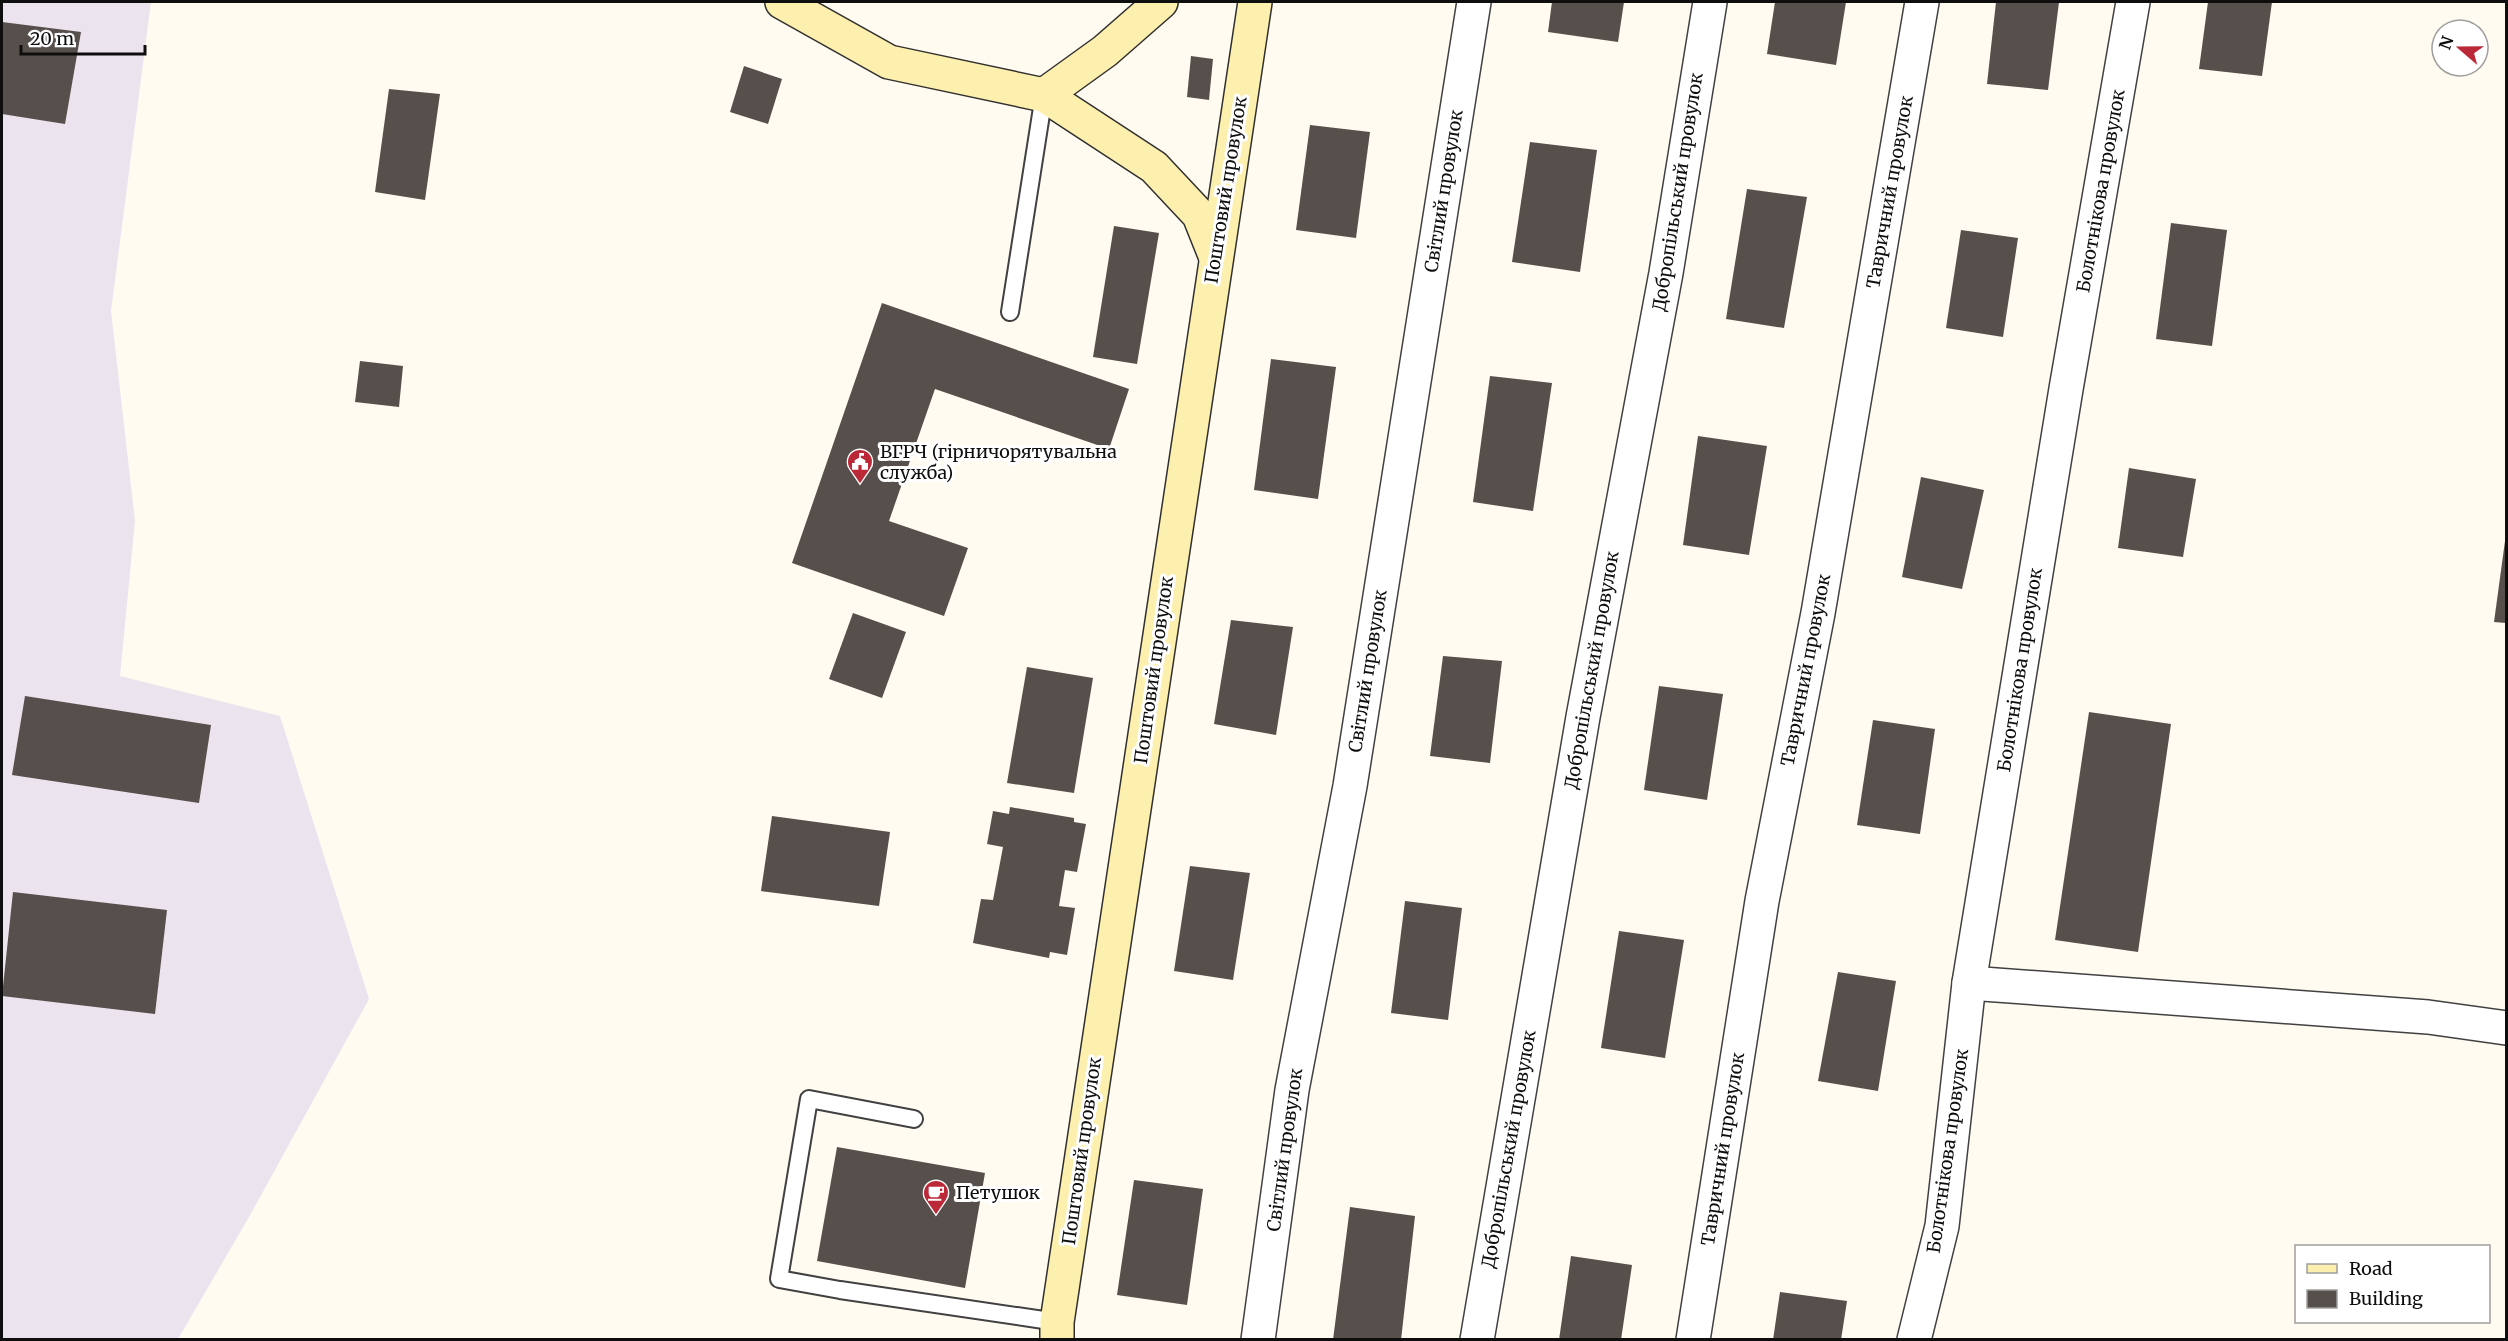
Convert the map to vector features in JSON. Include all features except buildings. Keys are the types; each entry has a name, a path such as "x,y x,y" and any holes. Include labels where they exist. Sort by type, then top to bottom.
{"main road":[{"path":"782,2 889,62 1044,95 1154,167 1199,215 1215,256"},
{"path":"1044,95 1105,51 1161,2"},
{"name":"Поштовий провулок","path":"1057,1331 1215,256 1255,2"}],"street":[{"name":"Світлий провулок","path":"1258,1340 1292,1090 1350,786 1473,2"},
{"name":"Добропільський провулок","path":"1477,1340 1583,717 1666,273 1710,2"},
{"name":"Тавричний провулок","path":"1694,1340 1762,901 1820,601 1922,2"},
{"name":"Болотнікова провулок","path":"1914,1340 1942,1226 1969,983 2066,389 2133,2"},
{"path":"1969,983 2428,1017 2506,1028"}],"lane":[{"path":"1010,312 1044,95"},
{"path":"914,1119 809,1099 779,1279 1057,1331"}],"shaded area":[{"path":"2,2 151,2 111,311 135,521 120,676 280,716 369,999 249,1217 178,1339 2,1340"}],"place":[{"name":"ВГРЧ (гірничорятувальна служба)","path":"860,485"},
{"name":"Петушок","path":"936,1216"}]}
